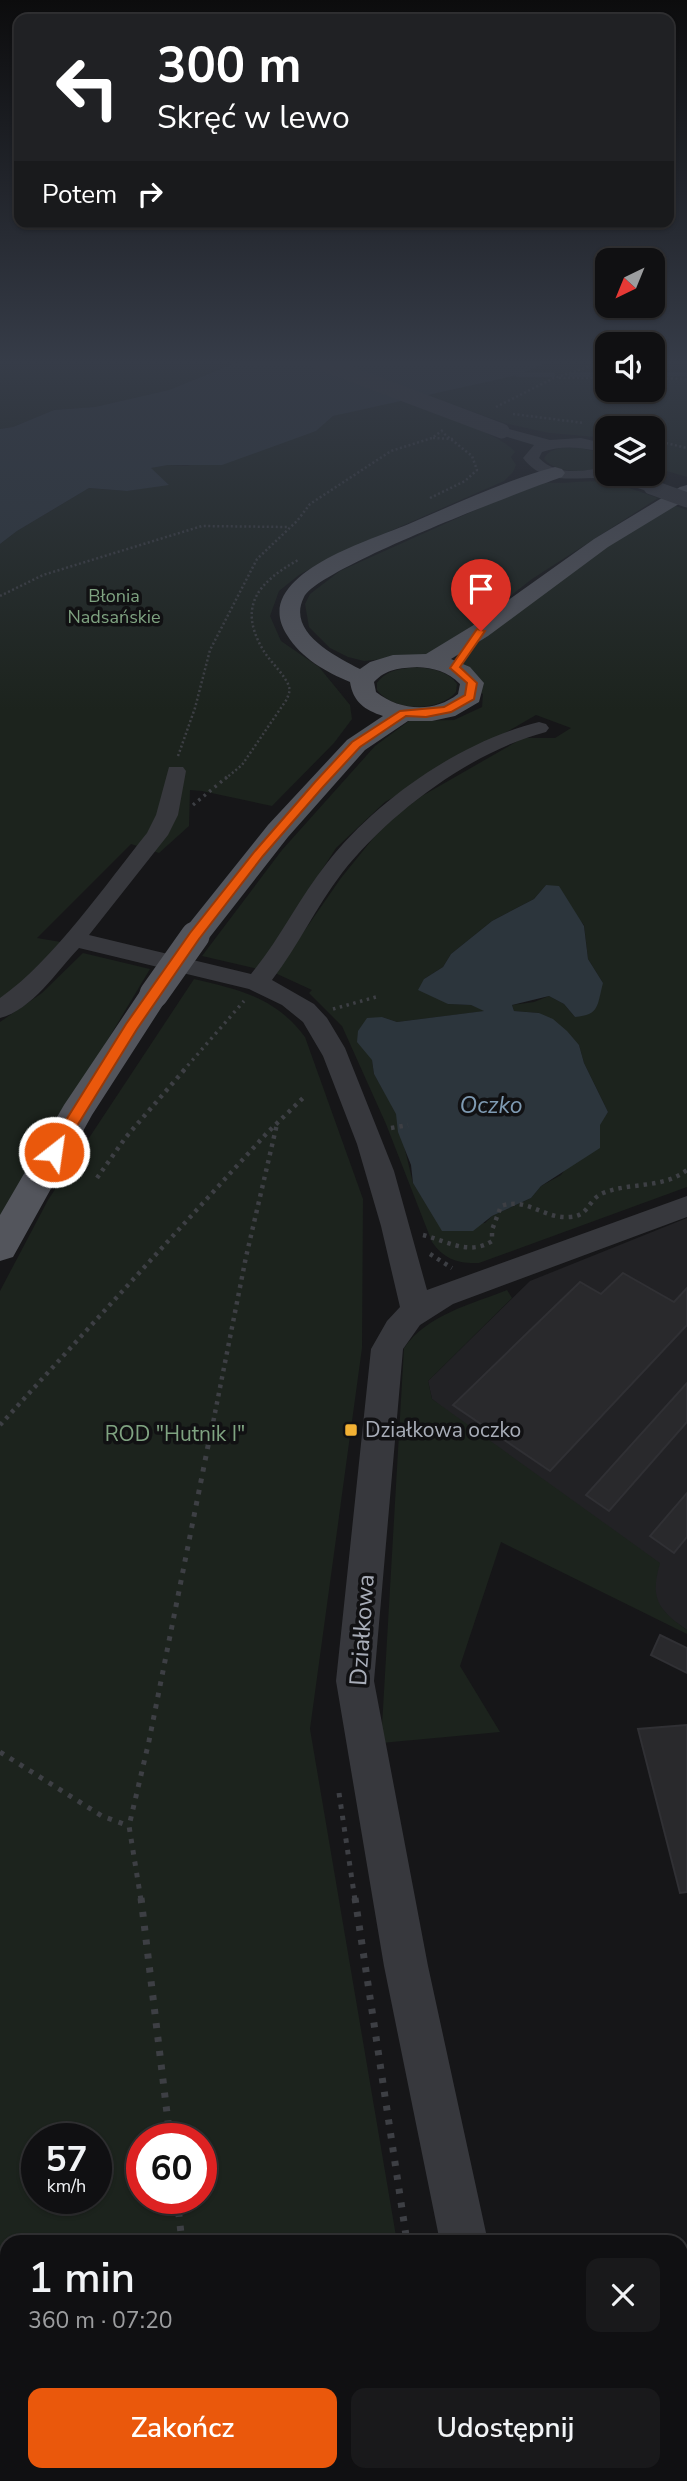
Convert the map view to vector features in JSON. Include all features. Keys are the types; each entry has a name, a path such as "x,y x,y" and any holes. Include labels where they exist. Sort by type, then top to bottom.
{"main road":[{"path":"370,673 361,689 364,695 379,706 404,713 441,712 467,700 472,694 472,683 464,673 430,662 405,661 370,673 329,663 296,632 289,615 292,599 309,579 343,561 508,489 522,478"},
{"path":"430,662 481,631 582,556 687,491"},
{"path":"455,668 481,631"},
{"path":"0,1247 76,1113 154,994 195,936 273,837 356,745 379,706"},
{"path":"356,745 404,713"}],"street":[{"path":"651,486 687,500"},
{"path":"257,983 285,947 319,889 374,824 404,797 442,774 509,736 539,728"},
{"path":"0,1010 21,995 74,940 157,835 167,815 176,771"},
{"path":"74,940 257,983 282,992 311,1017 331,1045 366,1127 395,1221 416,1310"},
{"name":"Działkowa","path":"463,2235 405,1966 355,1681 387,1349 399,1324 416,1310 442,1296 687,1206"}],"path":[{"path":"176,771 176,760 195,708 210,650 257,559 310,504 350,478"},
{"path":"430,498 469,478"},
{"path":"0,596 43,575 202,526 289,527"},
{"path":"167,815 181,814 242,765 287,699 290,690 284,673 262,648 251,616 253,600 262,585 299,559"},
{"path":"97,1178 126,1137 233,1017 257,983"},
{"path":"311,1017 376,997"},
{"path":"0,1425 276,1124 303,1098"},
{"path":"168,2123 143,1912 129,1826 149,1741 246,1257 276,1124"},
{"path":"380,1130 408,1125"},
{"path":"422,1235 472,1250 483,1249 492,1241 492,1230 501,1206 509,1202 515,1201 544,1212 579,1216 588,1211 592,1199 601,1193 683,1175 687,1170"},
{"path":"0,1752 102,1816 129,1826"},
{"path":"179,2214 181,2235"}],"shaded area":[{"path":"687,1218 687,1630 671,1619 656,1602 654,1582 432,1399 428,1381 530,1281"}],"green space":[{"name":"Błonia Nadsańskie","path":"161,478 507,478 329,558 299,575 279,591 270,616 281,641 319,667 350,705 352,719 334,743 272,806 190,790 189,826 159,853 131,844 37,938 61,942 26,979 0,1000 0,544 89,488 127,491 168,484"},
{"path":"540,481 595,481 595,486 621,486 658,498 532,579 436,654 364,661 330,648 309,627 305,604 310,594 340,571"},
{"path":"667,503 687,510 687,1187 479,1263 464,1263 452,1259 441,1253 432,1242 386,1124 342,1026 309,993 312,990 275,973 341,878 375,836 399,813 422,796 523,738 555,738 571,728 536,715 385,802 336,848 258,969 202,956 282,850 375,746 409,721 454,720 482,707 483,694 470,686 462,675 461,662 468,648","holes":["546,885 584,925 588,959 603,983 575,1017 564,1004 549,996 534,1002 512,1005 514,1011 539,1013 579,1045 584,1063 608,1112 561,1175 541,1186 531,1198 492,1216 485,1223 434,1216 413,1183 396,1112 374,1074 372,1060 382,1017 397,1022 486,1011 471,1005 448,1004 424,979 443,967 451,954 492,921 534,899"]},
{"path":"417,667 445,673 457,684 456,692 439,703 416,707 394,702 377,690 377,683 385,675 395,670"},
{"path":"83,953 150,969 0,1220 0,1022 42,993"},
{"name":"ROD \"Hutnik I\"","path":"194,979 256,997 294,1023 305,1037 363,1199 362,1348 310,1729 396,2235 0,2235 0,1291 48,1200"},
{"path":"507,1290 512,1298 428,1381 432,1399 660,1563 656,1585 658,1602 669,1616 687,1630 687,1634 501,1542 460,1666 500,1732 381,1743 404,1348 414,1336 437,1319"}],"water":[{"path":"0,478 161,478 169,485 127,491 89,488 0,544"},
{"name":"Oczko","path":"546,885 559,886 584,926 588,959 603,983 598,1003 589,1014 575,1017 564,1004 549,996 512,1005 514,1011 539,1013 553,1019 579,1045 584,1063 608,1112 600,1125 600,1148 541,1186 531,1198 492,1216 473,1231 442,1231 413,1183 411,1165 398,1132 396,1114 374,1074 372,1060 357,1042 358,1031 367,1018 382,1017 397,1022 484,1011 471,1005 448,1004 418,990 424,979 443,967 451,954 492,921 534,899"}],"building":[{"path":"623,1273 674,1302 687,1288 687,1325 550,1471 453,1405 580,1282 601,1294"},
{"path":"687,1383 687,1422 609,1511 586,1495"},
{"path":"687,1493 687,1537 674,1553 650,1536"},
{"path":"660,1635 687,1648 687,1673 651,1655"},
{"path":"687,1725 687,1892 680,1893 638,1729"}],"place":[{"name":"Działkowa oczko","path":"351,1430"}],"route":[{"path":"54,1152 131,1027 195,936 296,810 356,745 404,713 426,714 447,710 459,706 470,697 472,683 464,673 455,668 481,631"}]}
